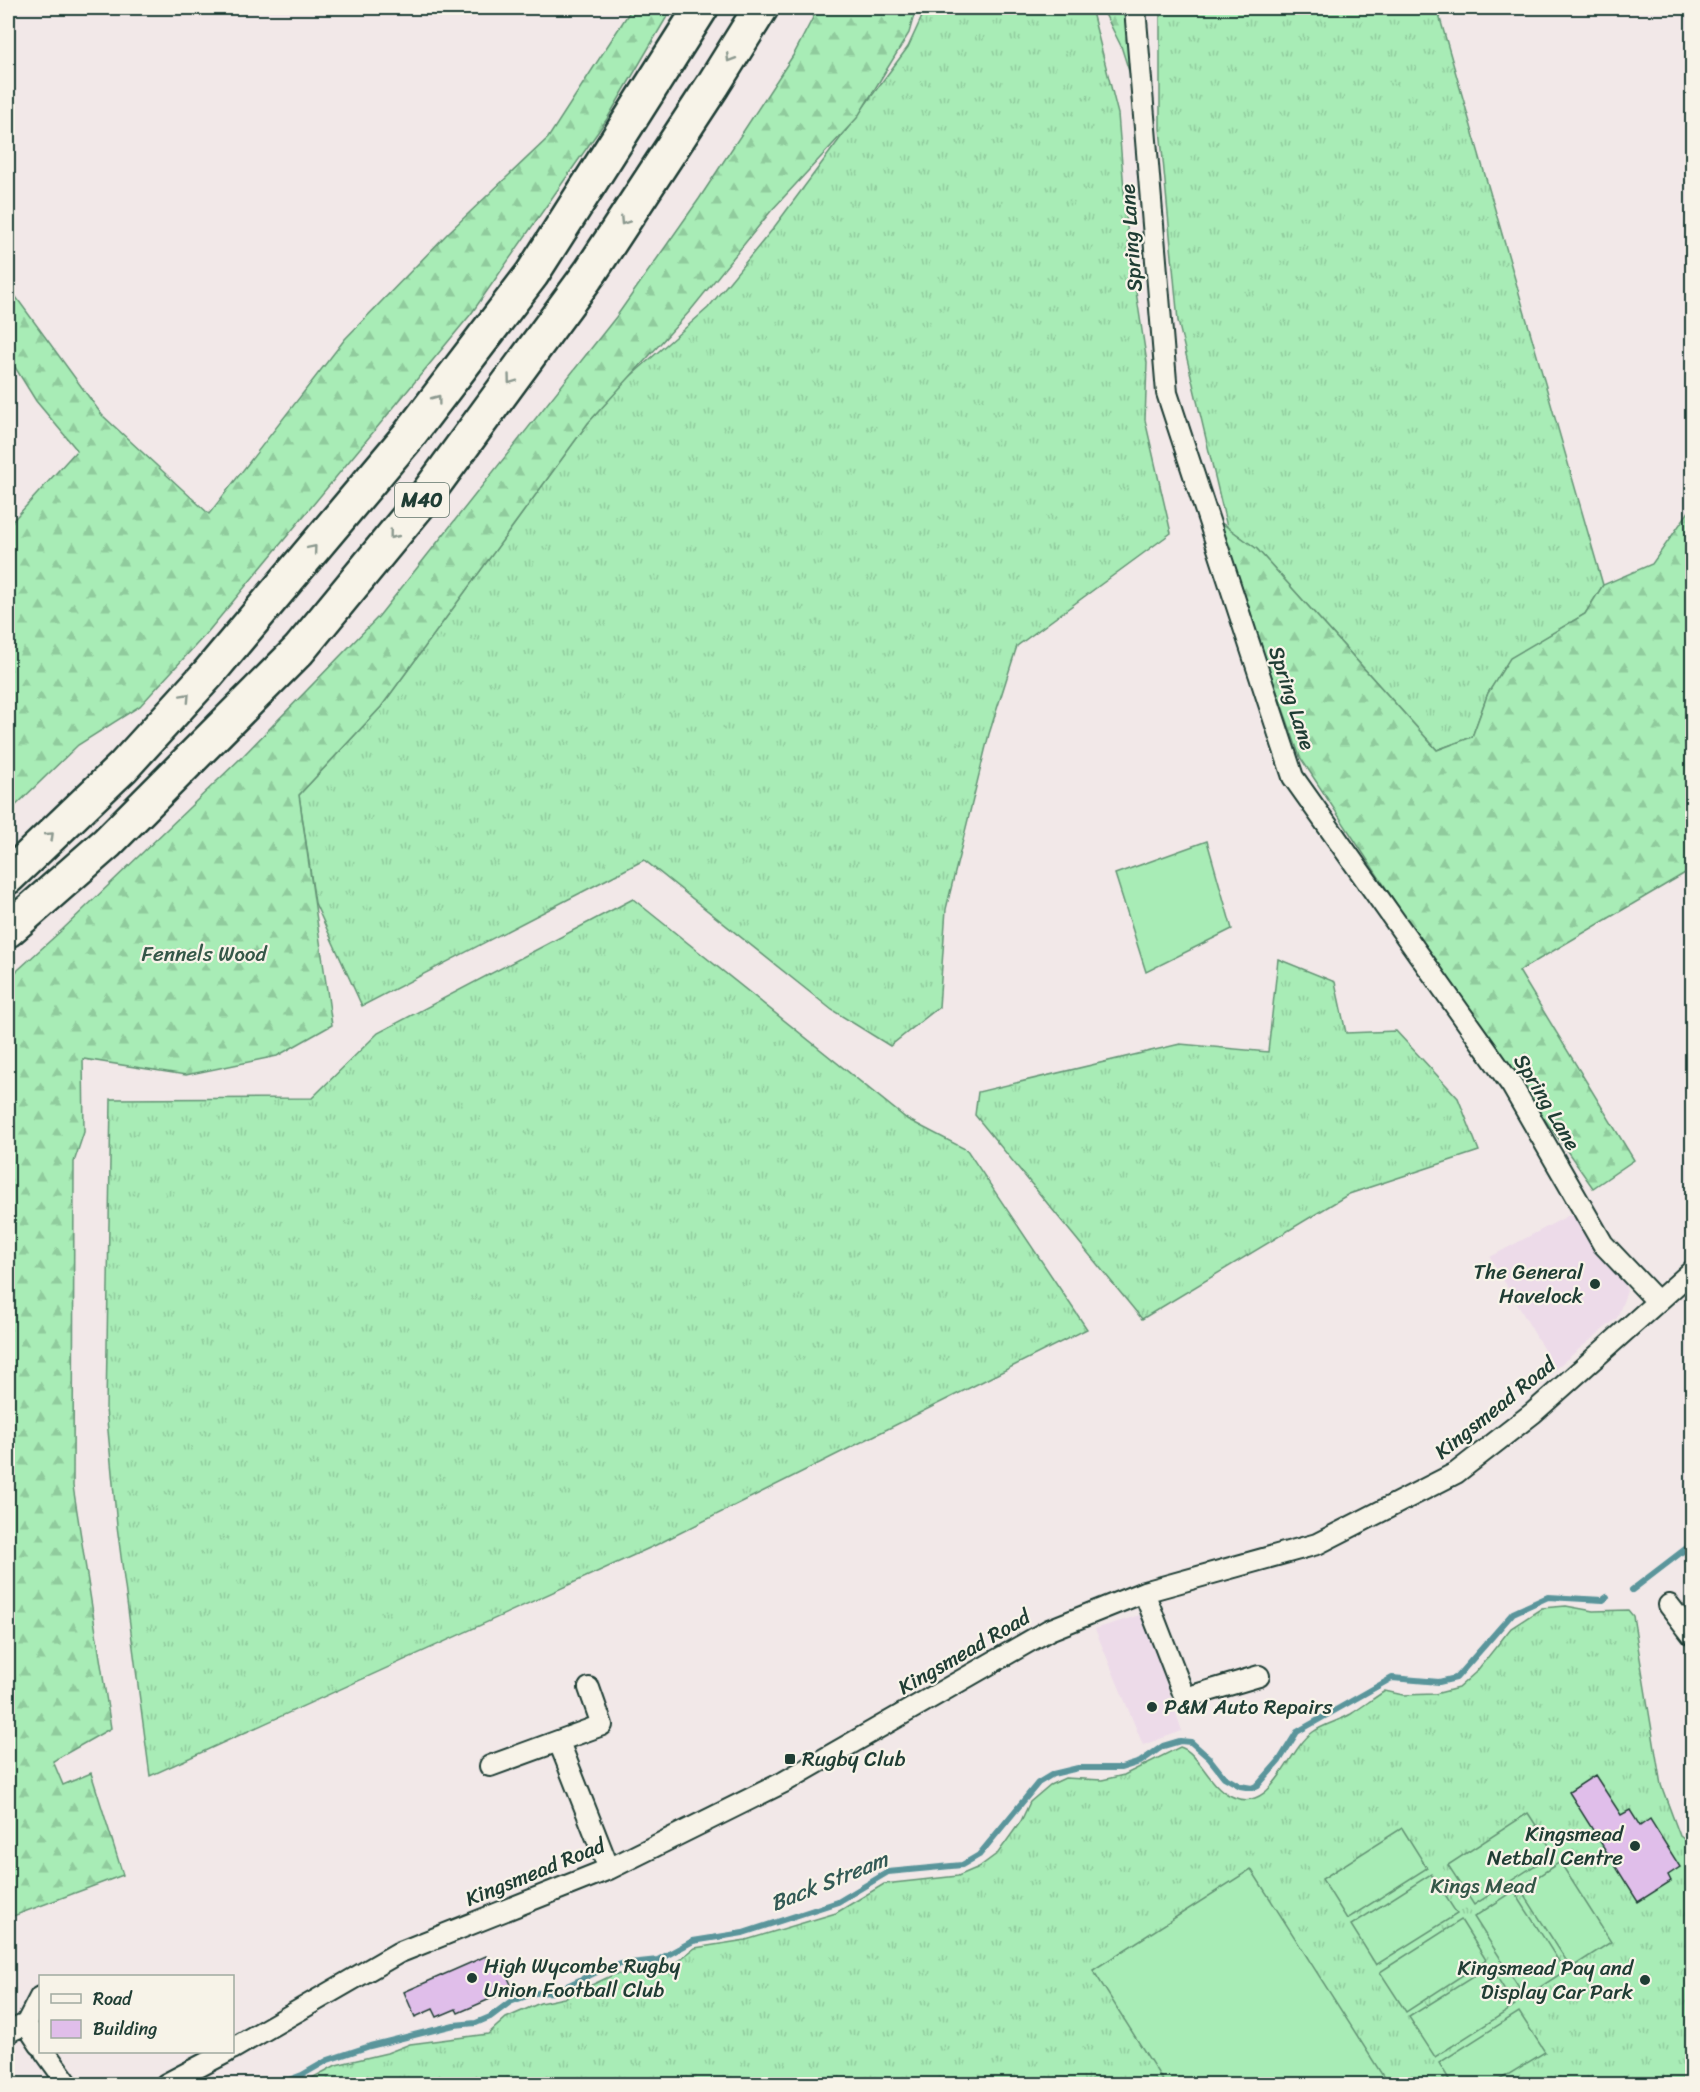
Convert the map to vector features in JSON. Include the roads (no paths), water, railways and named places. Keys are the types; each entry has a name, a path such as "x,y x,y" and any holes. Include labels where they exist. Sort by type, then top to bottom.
{"highway":[{"name":"M40","path":"8,877 123,767 207,675 409,435 532,274 701,8"},
{"name":"M40","path":"8,930 107,843 276,675 410,515 591,271 761,8"}],"street":[{"name":"Spring Lane","path":"1135,8 1167,393 1293,777 1512,1086 1602,1244 1657,1301"},
{"name":"Kingsmead Road","path":"234,2048 398,1953 609,1869 784,1782 1049,1630 1144,1592 1317,1545 1456,1473 1533,1413 1692,1271"},
{"path":"1144,1592 1185,1698 1259,1676"},
{"path":"1669,1605 1692,1635"},
{"path":"490,1766 602,1725 589,1688"},
{"path":"559,1742 609,1869"},
{"path":"8,2032 26,2024 39,1999"},
{"path":"26,2024 39,2044"},
{"path":"46,2053 68,2085"},
{"path":"166,2085 225,2053"}],"waterway":[{"name":"Back Stream","path":"1632,1590 1692,1544"},
{"name":"Back Stream","path":"278,2084 302,2075 328,2060 370,2046 454,2025 476,2023 490,2017 510,2002 535,1993 554,1992 599,1971 621,1964 658,1960 693,1941 743,1933 838,1902 888,1872 962,1865 979,1855 1038,1783 1053,1774 1078,1768 1121,1768 1140,1762 1163,1746 1180,1741 1191,1742 1209,1758 1224,1777 1240,1786 1252,1788 1258,1785 1279,1761 1297,1732 1392,1678 1439,1682 1456,1678 1513,1613 1548,1597 1603,1600 1607,1597"}],"place":[{"name":"The General Havelock","path":"1595,1284"},
{"name":"P&M Auto Repairs","path":"1152,1707"},
{"name":"Rugby Club","path":"790,1759"},
{"name":"Kingsmead Netball Centre","path":"1635,1846"},
{"name":"High Wycombe Rugby Union Football Club","path":"472,1978"},
{"name":"Kingsmead Pay and Display Car Park","path":"1645,1980"}],"park label":[{"name":"Fennels Wood","path":"204,954"},
{"name":"Kings Mead","path":"1483,1886"}]}
